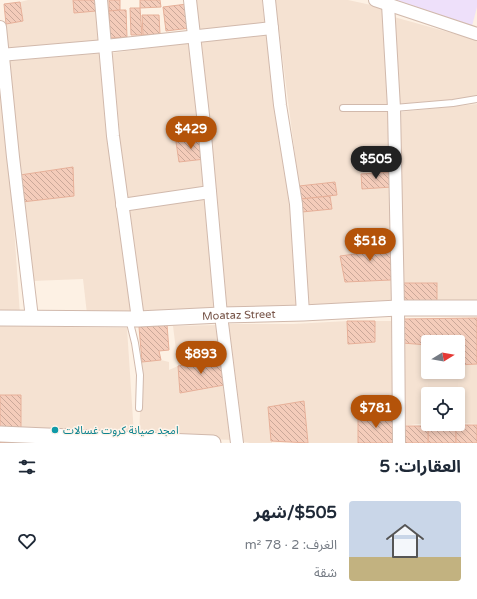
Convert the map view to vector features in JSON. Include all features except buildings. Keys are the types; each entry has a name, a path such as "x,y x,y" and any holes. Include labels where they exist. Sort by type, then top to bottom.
{"street":[{"path":"101,0 113,136 134,319"},
{"path":"190,0 195,36 221,315 237,443"},
{"path":"269,0 280,105 296,204 303,313"},
{"path":"375,0 477,34"},
{"path":"388,4 394,108 399,443"},
{"path":"0,26 13,158 32,318"},
{"path":"2,54 105,46 272,28"},
{"path":"122,205 210,192"},
{"name":"Moataz Street","path":"0,318 134,319 398,308 477,308"},
{"path":"0,434 213,443"}],"lane":[{"path":"343,108 394,108 453,103 477,99"},
{"path":"134,319 140,375 139,408"}],"shaded area":[{"path":"28,0 73,0 74,13 96,11 100,43 7,50 6,24 23,21 20,2"},
{"path":"191,0 262,0 265,25 198,33"},
{"path":"275,0 348,0 385,8 387,104 342,105 343,112 389,112 391,172 361,174 363,189 392,187 393,235 369,236 370,252 340,256 346,282 391,280 393,305 307,310 299,186"},
{"path":"389,0 477,0 477,7 472,26"},
{"path":"394,17 477,40 477,98 397,104"},
{"path":"267,35 290,204 298,307 221,311 199,41"},
{"path":"192,42 202,138 176,142 179,162 205,159 207,193 126,201 112,53"},
{"path":"102,53 132,316 87,314 83,279 32,281 22,202 74,196 73,167 20,175 10,61"},
{"path":"0,64 8,138 20,315 0,315"},
{"path":"477,104 477,304 437,304 437,283 402,283 400,112"},
{"path":"207,196 218,312 141,315 127,209"},
{"path":"347,321 348,344 375,342 375,321 391,321 393,414 358,416 358,443 308,443 304,402 268,407 272,443 250,443 237,441 227,324 293,324"},
{"path":"218,325 221,357 178,366 173,326"},
{"path":"0,326 127,328 134,435 21,431 21,395 0,395"},
{"path":"402,343 421,344 421,379 465,379 465,365 477,364 477,424 465,423 465,387 421,387 421,424 400,426"},
{"path":"161,360 169,362 169,370 178,366 180,393 224,385 233,440 139,436 142,362"}],"place":[{"name":"امجد صيانة كروت غسالات","path":"55,430"}]}
